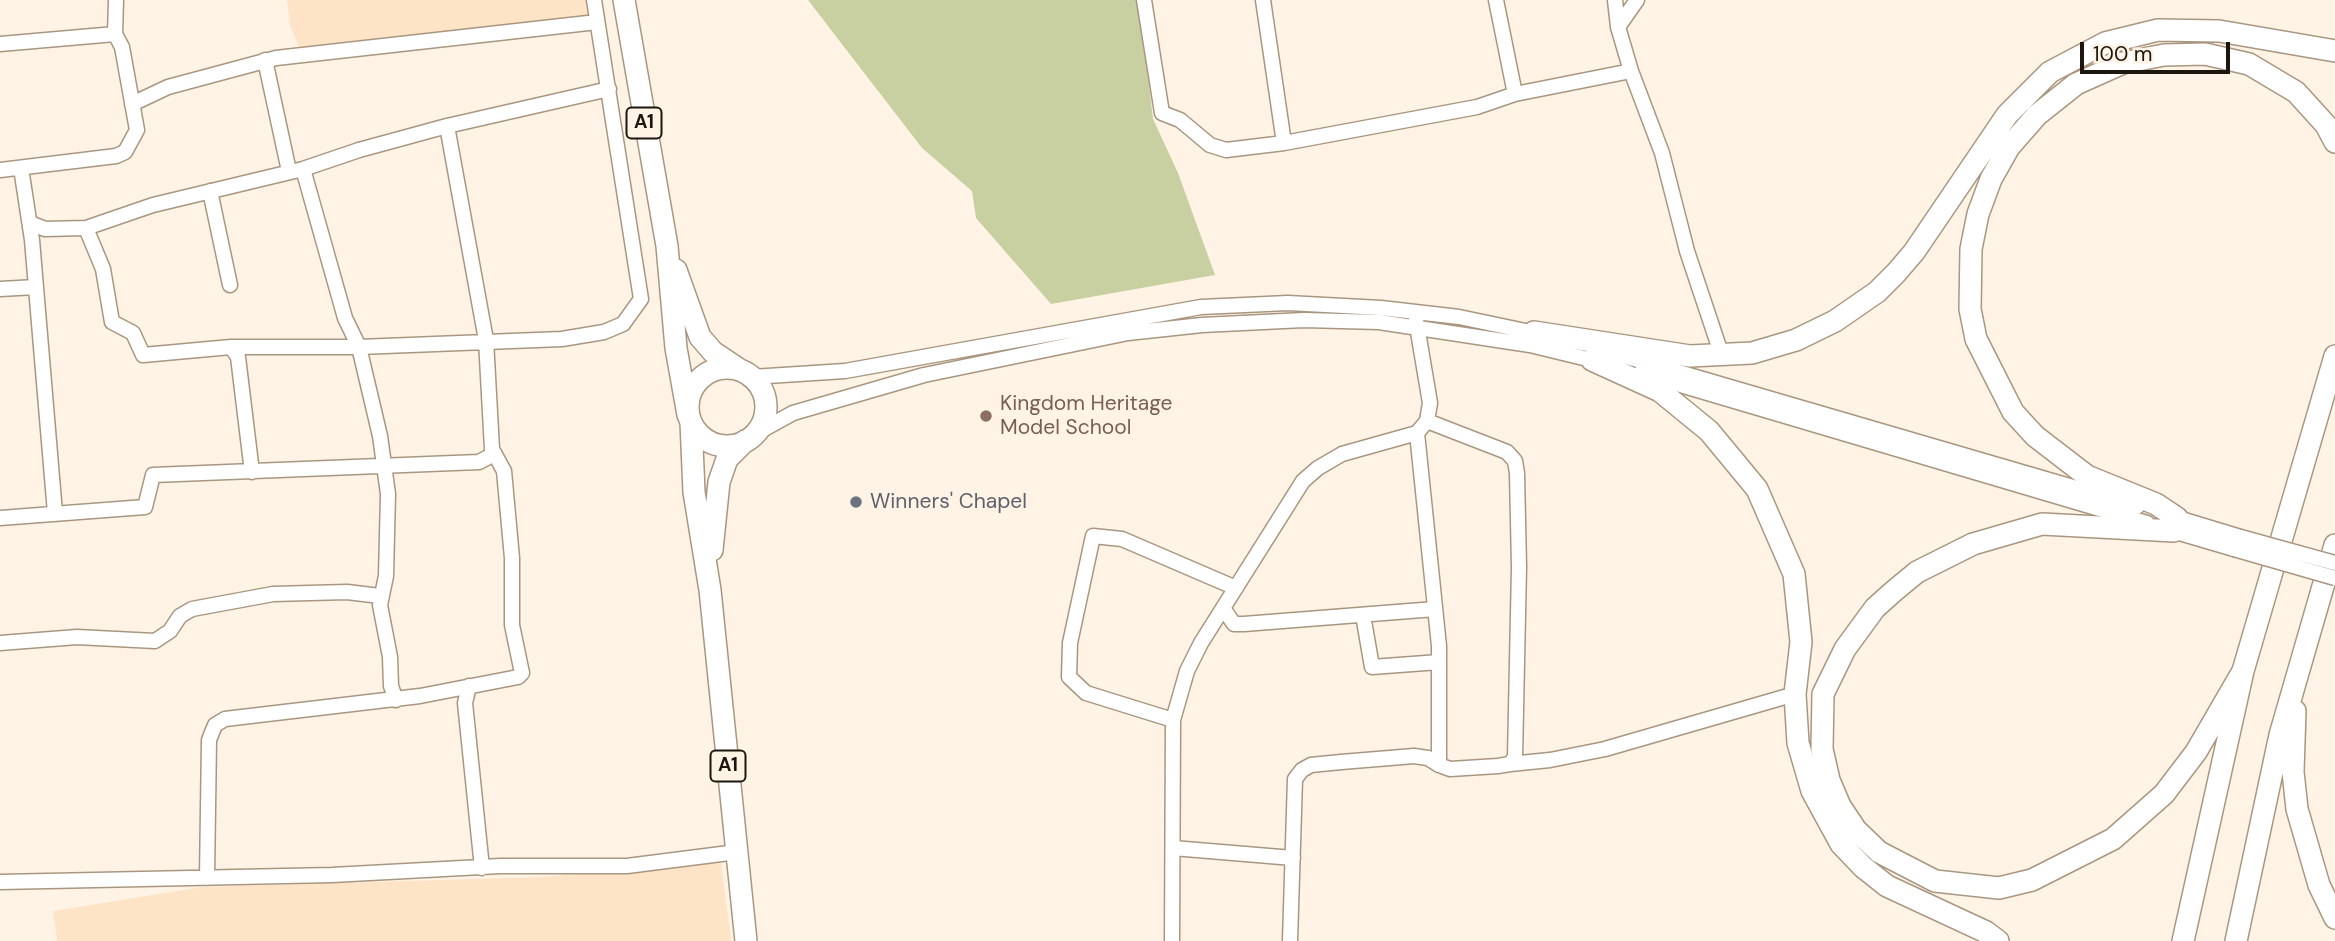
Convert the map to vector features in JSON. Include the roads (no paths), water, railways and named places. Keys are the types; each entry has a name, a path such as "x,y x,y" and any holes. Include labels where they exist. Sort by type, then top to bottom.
{"highway":[{"name":"A1","path":"624,0 667,246 676,348 690,419 694,492 710,590 746,941"},
{"path":"1534,332 1690,356 1752,353 1796,340 1835,321 1877,292 1914,252 2007,114 2050,72 2105,43 2158,30 2219,31 2335,51"},
{"path":"2176,525 2156,504 2087,476 2035,436 2013,412 1976,339 1969,309 1971,249 1978,214 1991,179 2009,147 2037,115 2076,84 2123,63 2164,55 2205,54 2249,64 2297,92 2326,125 2335,142"},
{"name":"A1","path":"667,246 700,337 713,352 746,374"},
{"path":"2183,941 2243,671 2335,356"},
{"path":"1592,360 1660,391 1709,431 1757,489 1794,574 1801,642 1795,694 1798,743 1803,766 1825,818 1841,844 1863,867 1888,886 1986,932 1998,941"},
{"path":"727,368 746,374 765,399 765,412 749,438 735,445 714,444 704,439 690,419 692,388 701,378 727,368"},
{"name":"A1","path":"710,590 714,506 719,482 731,452 749,438"},
{"path":"2176,525 2042,524 1973,544 1917,572 1894,590 1875,608 1845,649 1823,694 1822,749 1829,780 1840,806 1856,830 1879,852 1935,881 1998,888 2032,880 2113,839 2164,793 2196,752 2243,671"},
{"path":"2236,941 2280,735 2335,545"},
{"path":"2296,678 2293,772 2297,809 2319,886 2335,918"}],"street":[{"path":"0,170 125,152 137,130 122,47 115,34 116,0"},
{"path":"86,228 103,269 112,322 133,333 143,355 234,352 251,347 359,347 595,335 623,324 641,299 594,0"},
{"path":"1144,0 1162,113 1180,120 1210,145 1226,150 1284,143 1476,107 1515,94 1631,71"},
{"path":"1263,0 1284,143"},
{"path":"1496,0 1515,94"},
{"path":"1615,0 1618,27 1631,71 1662,153 1687,251 1722,356"},
{"path":"1618,27 1637,0"},
{"path":"132,104 168,87 265,60 431,38 597,22"},
{"path":"0,44 115,34"},
{"path":"265,60 296,170 345,318 359,347 380,436 388,494 387,562 380,596 391,686 396,699"},
{"path":"30,223 45,229 86,228 113,216 296,170 447,126 609,89"},
{"path":"207,877 209,740 215,724 225,719 396,699 518,677 522,673 512,625 512,558 504,471 494,454 486,340 447,126"},
{"path":"20,168 32,240 55,513"},
{"path":"210,191 230,285"},
{"path":"32,240 45,229"},
{"path":"0,289 36,287"},
{"path":"746,374 845,371 1201,307 1288,303 1534,332 2176,525"},
{"path":"1201,307 1202,325"},
{"path":"1416,319 1430,403 1422,427 1439,662 1439,765"},
{"path":"749,438 793,413 858,393 924,375 1128,334 1202,325 1304,320 1416,319 1592,360 2235,542 2335,578"},
{"path":"1084,326 1086,344"},
{"path":"234,352 252,472"},
{"path":"1172,941 1173,720 1187,671 1289,501 1318,468 1342,454 1422,427 1507,452 1516,461 1519,580 1515,757 1510,764"},
{"path":"0,517 145,506 153,475 383,468 479,462 494,454"},
{"path":"1173,720 1086,693 1069,677 1070,643 1093,536 1122,539 1236,588"},
{"path":"2235,542 2335,563"},
{"path":"0,643 77,637 155,641 170,631 180,616 192,609 273,594 347,592 380,596"},
{"path":"1223,608 1234,624 1435,609"},
{"path":"1363,615 1371,667 1439,662"},
{"path":"469,686 465,703 482,868"},
{"path":"1290,941 1295,779 1302,770 1311,765 1414,756 1428,758 1450,769 1549,760 1605,749 1795,694"},
{"path":"1173,848 1293,858"},
{"path":"0,882 627,866 737,852"}],"place":[{"name":"Kingdom Heritage Model School","path":"986,416"},
{"name":"Winners' Chapel","path":"856,502"}]}
